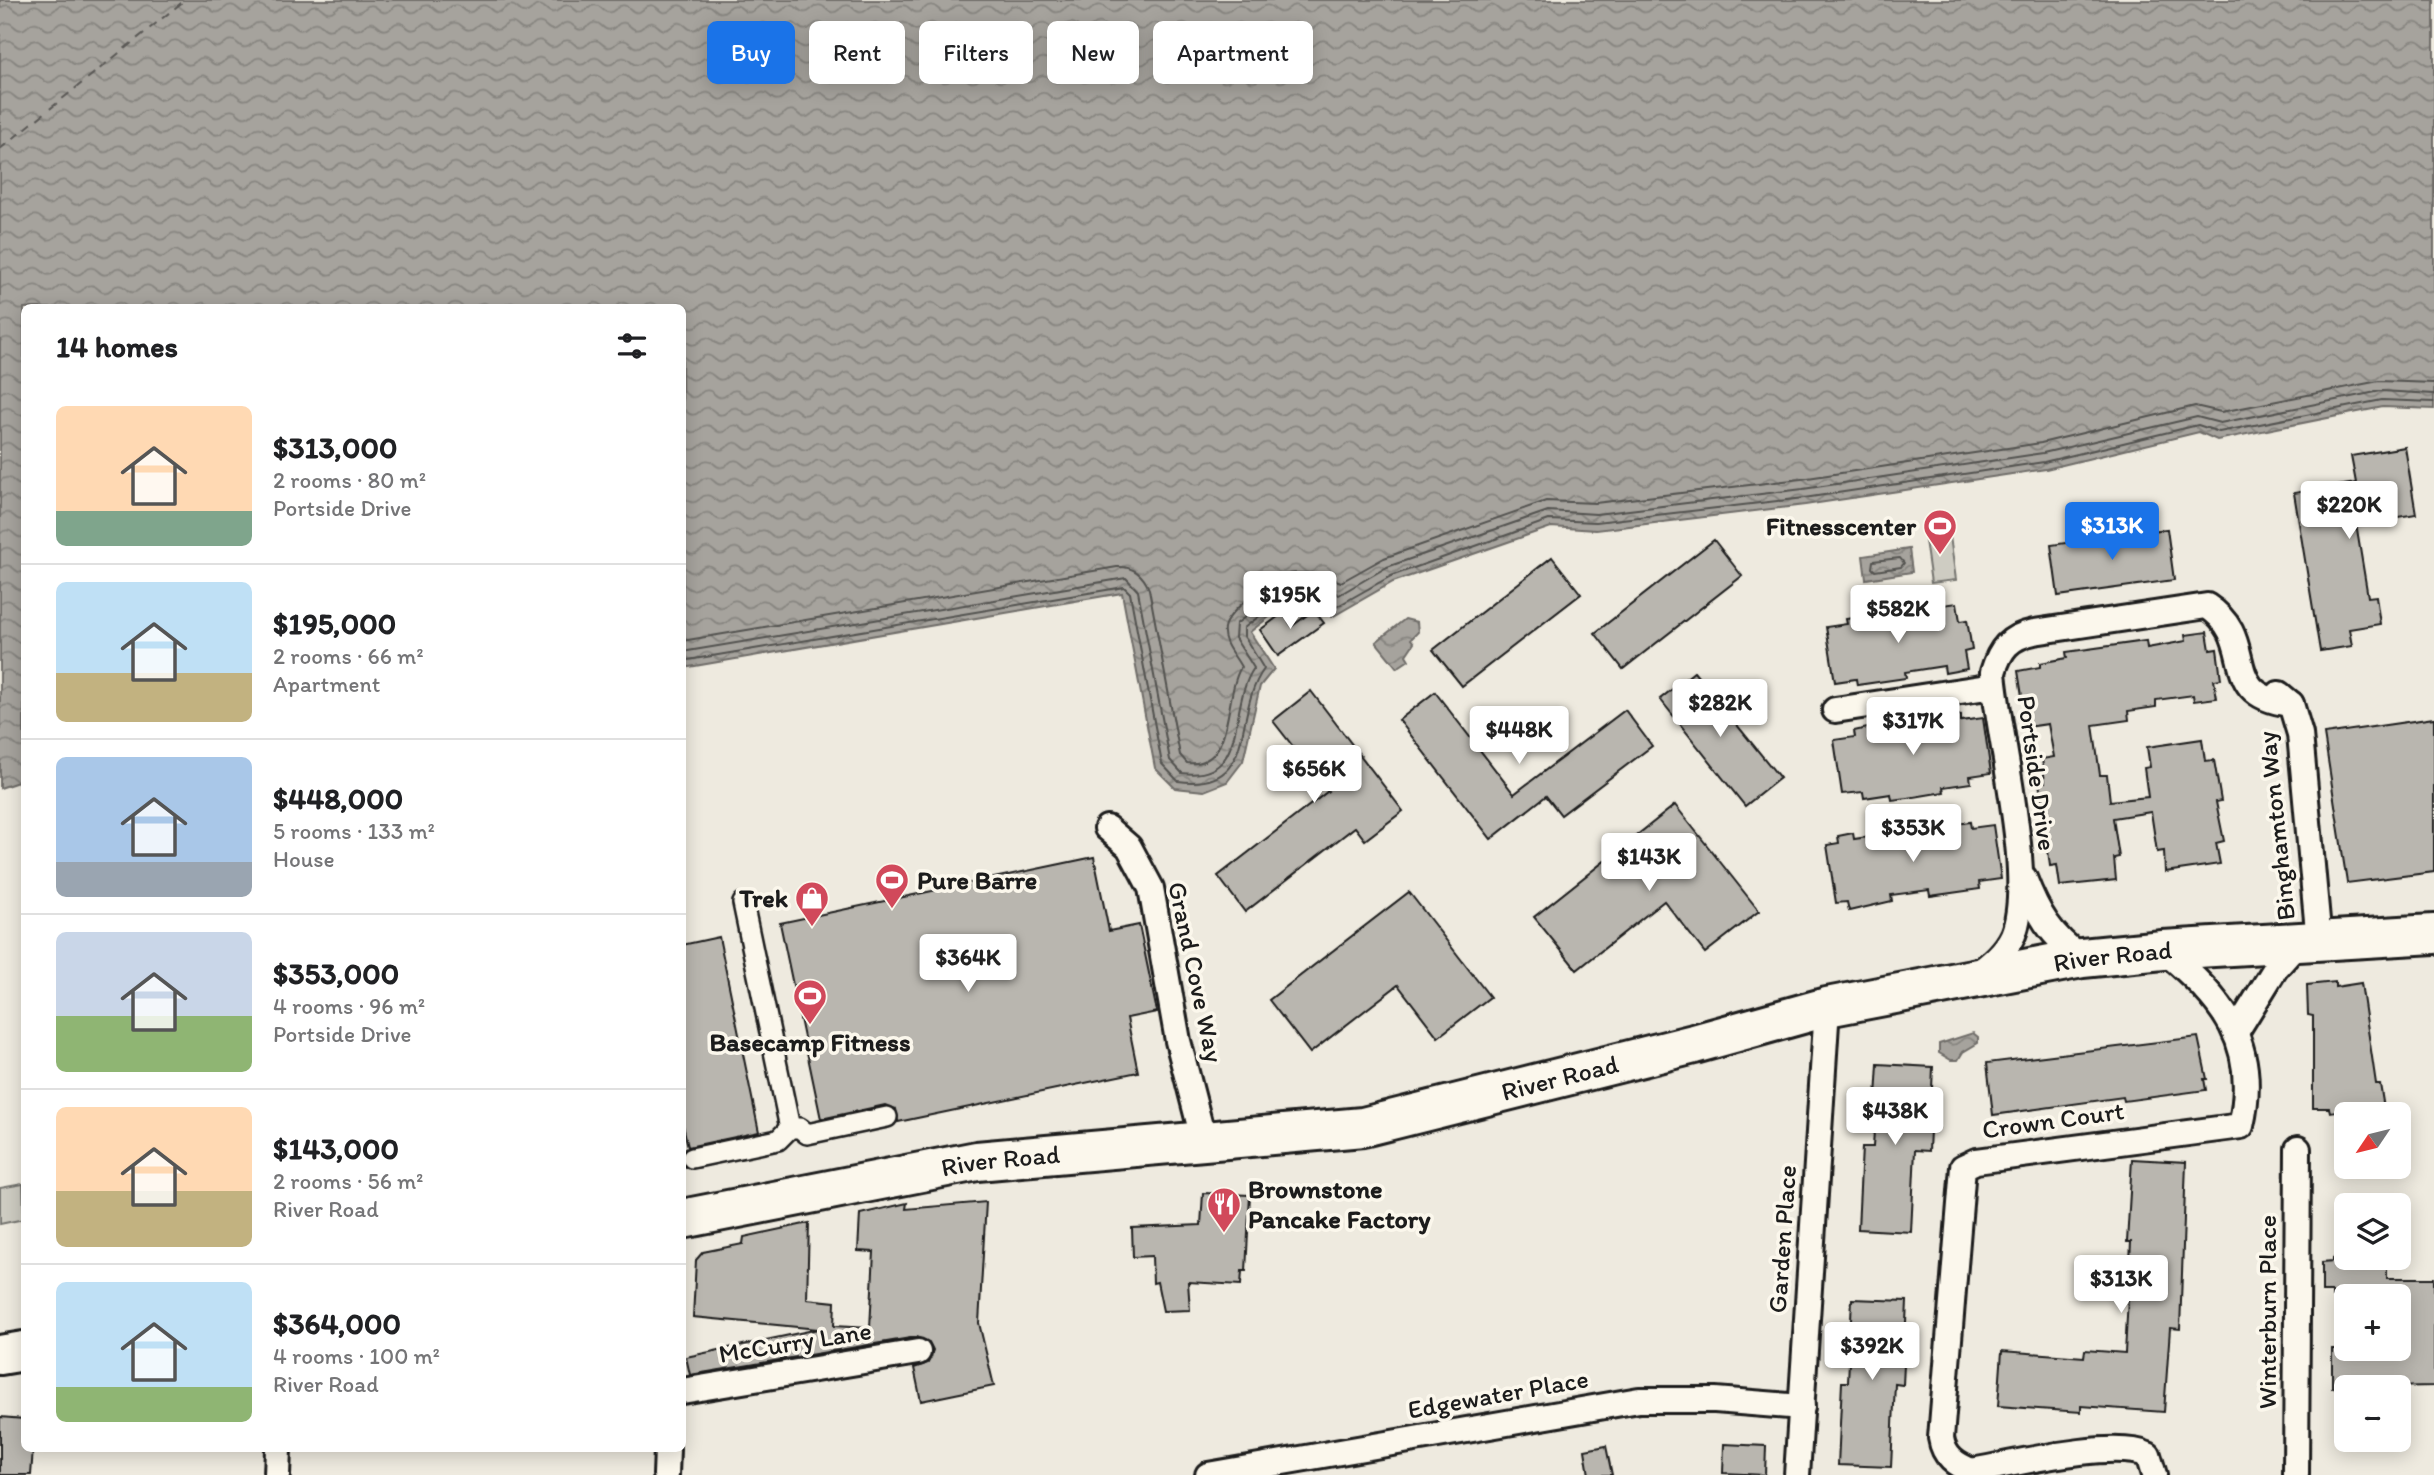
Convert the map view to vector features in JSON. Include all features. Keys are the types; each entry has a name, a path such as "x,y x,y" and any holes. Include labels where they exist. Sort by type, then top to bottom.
{"main road":[{"name":"River Road","path":"686,1218 977,1161 1363,1127 1694,1044 1826,1007 1975,976 2082,958 2163,950 2434,934"},
{"path":"0,1355 21,1352"}],"street":[{"name":"Portside Drive","path":"1975,976 1996,960 2014,933 2020,867 1994,686 1993,672 1998,656 2007,642 2019,635 2207,606"},
{"name":"Binghamton Way","path":"2207,606 2227,623 2235,639 2244,678 2252,689 2278,692 2291,704 2300,734 2309,943"},
{"name":"Portside Drive","path":"1835,710 1994,686"},
{"name":"Grand Cove Way","path":"1107,828 1129,847 1151,888 1178,1041 1204,1142"},
{"name":"Portside Drive","path":"2020,867 2043,922 2061,944 2082,958"},
{"path":"743,903 790,1128"},
{"path":"2236,1032 2276,969 2309,943"},
{"name":"Crown Court","path":"2154,1475 2148,1455 2137,1450 2101,1450 1972,1471 1958,1466 1948,1456 1941,1438 1960,1174 1963,1167 1976,1161 2241,1126 2247,1100 2236,1032 2214,998 2163,950"},
{"name":"Garden Place","path":"1797,1475 1826,1007"},
{"path":"692,1158 778,1140 790,1128 800,1128 807,1133 887,1116"},
{"name":"Winterburn Place","path":"2296,1475 2298,1149"},
{"name":"McCurry Lane","path":"686,1390 918,1352"},
{"name":"Edgewater Place","path":"1208,1475 1639,1401 1715,1400 1802,1407"},
{"path":"278,1452 278,1475"},
{"path":"666,1475 667,1452"}],"shaded area":[{"name":"Fitnesscenter","path":"1949,529 1956,580 1931,583 1924,533"},
{"path":"21,1184 21,1220 0,1224 0,1188"}],"water":[{"path":"0,0 2434,0 2434,409 2383,407 2217,440 2199,432 2046,469 1805,505 1596,530 1551,527 1393,582 1332,617 1321,601 1291,600 1250,632 1274,669 1260,686 1243,761 1227,782 1204,791 1175,788 1155,768 1122,593 686,667 686,304 21,304 21,781 0,788"},
{"path":"1909,549 1912,572 1866,579 1863,556"},
{"path":"1405,619 1417,622 1418,632 1411,639 1414,643 1406,655 1409,660 1397,668 1376,642"},
{"path":"1973,1033 1978,1037 1978,1043 1963,1052 1958,1060 1951,1060 1939,1053 1939,1044"}],"building":[{"path":"2405,447 2416,514 2356,524 2368,597 2376,596 2380,624 2349,629 2352,646 2320,651 2294,493 2356,483 2351,456"},
{"path":"2167,529 2174,580 2058,596 2051,545"},
{"path":"1714,540 1742,576 1623,669 1595,633"},
{"path":"1552,557 1581,594 1462,686 1433,650"},
{"path":"1957,603 1960,621 1967,620 1972,650 1964,652 1967,669 1945,673 1944,666 1905,672 1906,678 1857,685 1856,679 1835,682 1826,627 1847,624 1846,619 1896,611 1897,618 1935,613 1935,606"},
{"path":"1314,610 1324,623 1278,656 1260,630 1283,613 1292,626"},
{"path":"2207,632 2210,650 2217,649 2221,679 2214,680 2217,698 2194,701 2193,695 2156,700 2156,707 2128,711 2129,720 2093,725 2100,775 2107,775 2110,801 2148,797 2144,768 2150,767 2147,747 2202,739 2205,761 2214,760 2221,801 2216,802 2224,841 2216,843 2220,864 2165,872 2164,851 2157,852 2151,812 2113,818 2119,857 2114,858 2116,880 2060,886 2057,865 2050,866 2045,827 2042,828 2040,812 2043,812 2039,782 2045,782 2042,759 2054,757 2048,724 2027,727 2018,671 2067,658 2066,652 2146,641 2147,648 2186,641 2185,635"},
{"path":"1694,672 1780,778 1745,806 1660,699"},
{"path":"1311,691 1403,811 1365,840 1355,827 1245,912 1218,876 1328,791 1273,721"},
{"path":"1435,692 1514,794 1625,710 1652,746 1561,815 1546,796 1491,839 1399,720"},
{"path":"1961,715 1961,721 1983,718 1991,773 1970,776 1971,783 1943,787 1944,792 1908,798 1892,800 1891,794 1864,798 1863,792 1842,794 1834,740 1855,737 1854,731 1881,725"},
{"path":"2434,718 2434,872 2347,883 2324,734"},
{"path":"1675,805 1759,911 1705,953 1664,901 1577,970 1534,917"},
{"path":"1970,822 1971,828 1993,825 2001,879 1979,882 1980,889 1930,896 1929,890 1891,895 1892,901 1849,911 1847,902 1836,903 1827,845 1839,843 1838,836 1853,833 1854,839 1882,835 1883,841 1922,835 1921,829"},
{"path":"1094,857 1109,931 1139,925 1157,1012 1127,1018 1138,1072 898,1122 896,1109 885,1105 821,1119 780,923"},
{"path":"1409,892 1490,997 1438,1037 1398,985 1310,1053 1269,1000"},
{"path":"719,937 759,1132 688,1147 686,1138 686,944"},
{"path":"2335,982 2335,987 2361,983 2376,1084 2380,1084 2383,1102 2334,1102 2334,1111 2330,1112 2329,1108 2313,1108 2313,1016 2308,1015 2307,985"},
{"path":"2198,1037 2207,1079 2204,1079 2206,1090 2124,1101 2123,1097 1993,1115 1987,1063"},
{"path":"1878,1064 1933,1067 1929,1151 1915,1150 1911,1232 1858,1229 1862,1147 1873,1147"},
{"path":"2132,1159 2186,1162 2180,1329 2170,1328 2164,1412 2081,1406 2081,1412 1998,1406 2002,1351 2084,1357 2085,1350 2125,1353"},
{"path":"1203,1193 1250,1195 1246,1271 1242,1271 1241,1285 1188,1282 1190,1310 1163,1311 1157,1282 1153,1283 1152,1256 1133,1257 1132,1228 1201,1225"},
{"path":"986,1202 979,1323 994,1386 921,1401 914,1368 928,1363 933,1350 929,1342 916,1337 690,1375 686,1357 818,1329 693,1317 696,1260 703,1252 743,1244 744,1237 809,1223 807,1299 835,1302 834,1326 870,1328 874,1252 858,1251 860,1214 907,1203 906,1209"},
{"path":"2334,1258 2334,1270 2387,1270 2387,1278 2434,1278 2434,1386 2411,1386 2411,1375 2334,1375 2332,1388 2332,1349 2334,1361 2411,1361 2411,1284 2334,1284 2332,1297 2332,1292 2322,1292 2322,1262 2333,1261"},
{"path":"1852,1299 1907,1301 1903,1385 1895,1384 1891,1467 1838,1465 1842,1382 1848,1382"},
{"path":"0,1417 21,1419 21,1452 33,1452 31,1475 0,1475"},
{"path":"1724,1444 1766,1446 1765,1475 1723,1473"},
{"path":"1606,1446 1612,1475 1589,1475 1585,1450"}],"ferry route":[{"path":"0,149 185,0"}],"place":[{"name":"Fitnesscenter","path":"1940,556"},
{"name":"Pure Barre","path":"892,910"},
{"name":"Trek","path":"812,928"},
{"name":"Basecamp Fitness","path":"810,1026"},
{"name":"Brownstone Pancake Factory","path":"1224,1234"}]}
